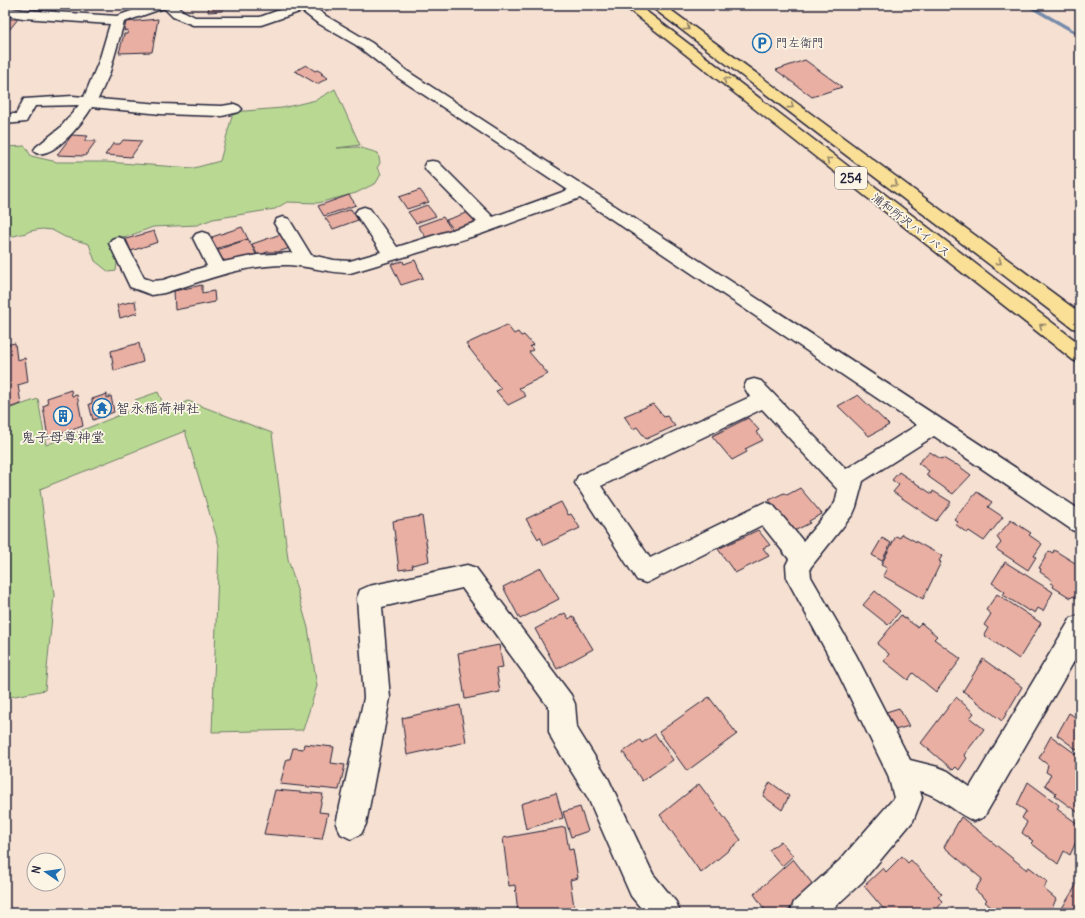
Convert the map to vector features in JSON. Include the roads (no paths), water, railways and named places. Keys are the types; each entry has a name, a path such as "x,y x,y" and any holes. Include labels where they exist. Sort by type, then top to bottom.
{"highway":[{"name":"浦和所沢バイパス","path":"630,5 1080,355"},
{"name":"浦和所沢バイパス","path":"656,5 1080,323"}],"street":[{"path":"73,17 84,5"},
{"path":"5,11 23,14 118,20 160,5"},
{"path":"168,5 178,14 193,21 261,21 303,5 317,16 357,38 402,74 1080,523"},
{"path":"42,150 72,125 90,102 106,68 118,20"},
{"path":"5,119 20,118 29,102 73,100 160,110 234,110"},
{"path":"432,166 489,224"},
{"path":"118,243 137,282 143,286 152,288 164,286 244,263 272,258 304,259 350,267 475,230 580,192"},
{"path":"364,213 392,254"},
{"path":"283,223 304,259"},
{"path":"202,238 218,270"},
{"path":"804,558 765,512 646,572 586,483 760,393 850,488"},
{"path":"805,913 851,871 903,811 908,798 901,772 847,664 799,579 798,565 845,507 853,476 933,426"},
{"path":"351,824 377,698 369,598 467,576 562,704 563,732 598,788 642,885 665,913"},
{"path":"901,772 938,781 974,807 1080,627"}],"waterway":[{"path":"1027,5 1080,35"}],"place":[{"name":"門左衛門","path":"762,43"},
{"name":"智永稲荷神社","path":"102,408"},
{"name":"鬼子母尊神堂","path":"63,416"}]}
